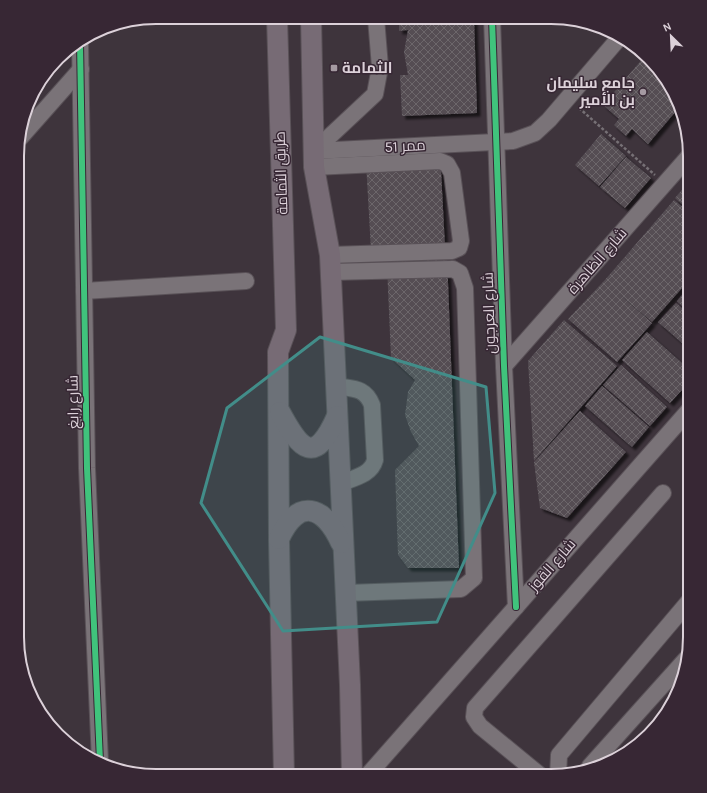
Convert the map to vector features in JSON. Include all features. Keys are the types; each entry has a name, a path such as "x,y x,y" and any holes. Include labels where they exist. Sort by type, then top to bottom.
{"main road":[{"name":"طريق الثمامة","path":"277,24 286,330 278,352 279,411"},
{"path":"311,24 314,159 330,263 346,593 352,769"},
{"path":"279,411 294,438 306,447 315,447 321,444 328,435 338,414"},
{"path":"279,411 279,540 284,769"},
{"path":"279,540 286,524 293,516 308,511 320,514 324,517 335,530 343,547"}],"street":[{"path":"314,159 375,94 380,67 376,24"},
{"name":"شارع العرجون","path":"492,24 504,366 516,607"},
{"name":"ممر 51","path":"314,159 496,141 513,141 535,133 568,99 616,42"},
{"name":"شارع رابغ","path":"80,48 87,468 100,756"},
{"path":"26,131 81,69"},
{"path":"314,159 440,160 446,164 452,173 462,241 459,248 452,251 330,263"},
{"name":"شارع الظاهرة","path":"504,366 683,163"},
{"path":"330,263 453,269 460,273 465,288 474,578 461,589 346,593"},
{"path":"84,291 246,281"},
{"path":"336,386 362,391 369,396 372,405 375,460 373,467 367,473 340,483"},
{"name":"شارع القوز","path":"373,769 683,417"},
{"path":"532,769 480,726 474,717 475,708 663,493"},
{"path":"558,769 559,756 683,608"},
{"path":"593,762 679,667"}],"path":[{"path":"568,99 665,184"}],"highlighted area":[{"path":"320,337 486,387 495,493 437,622 283,631 201,503 227,408"}],"building":[{"path":"399,24 474,24 477,113 402,116 400,75 408,75 404,52 408,30 399,31"},
{"name":"جامع سليمان بن الأمير","path":"641,60 661,83 675,112 648,144 632,129 626,136 614,125 619,119 603,105"},
{"path":"601,134 626,156 599,186 575,165"},
{"path":"440,151 445,247 371,251 366,162 375,154"},
{"path":"626,157 651,178 625,208 600,187"},
{"path":"683,189 683,205 675,198"},
{"path":"674,200 683,207 683,287 652,322 618,293 652,323 617,362 568,319 604,281"},
{"path":"447,256 459,568 408,568 398,555 395,470 419,446 411,432 405,415 408,392 415,380 391,358 387,266 397,257"},
{"path":"683,294 683,307 677,301"},
{"path":"676,303 683,309 683,344 658,322"},
{"path":"564,320 617,366 534,461 528,361"},
{"path":"647,332 683,364 683,389 670,403 622,360"},
{"path":"621,365 667,407 650,426 603,385"},
{"path":"602,386 649,427 632,447 585,406"},
{"path":"580,411 626,452 567,518 540,508 534,462"}],"cycle path":[{"path":"492,24 504,366 516,607"},
{"path":"80,48 87,468 100,756"}],"place":[{"name":"الثمامة","path":"334,68"},
{"name":"جامع سليمان بن الأمير","path":"643,92"}]}
